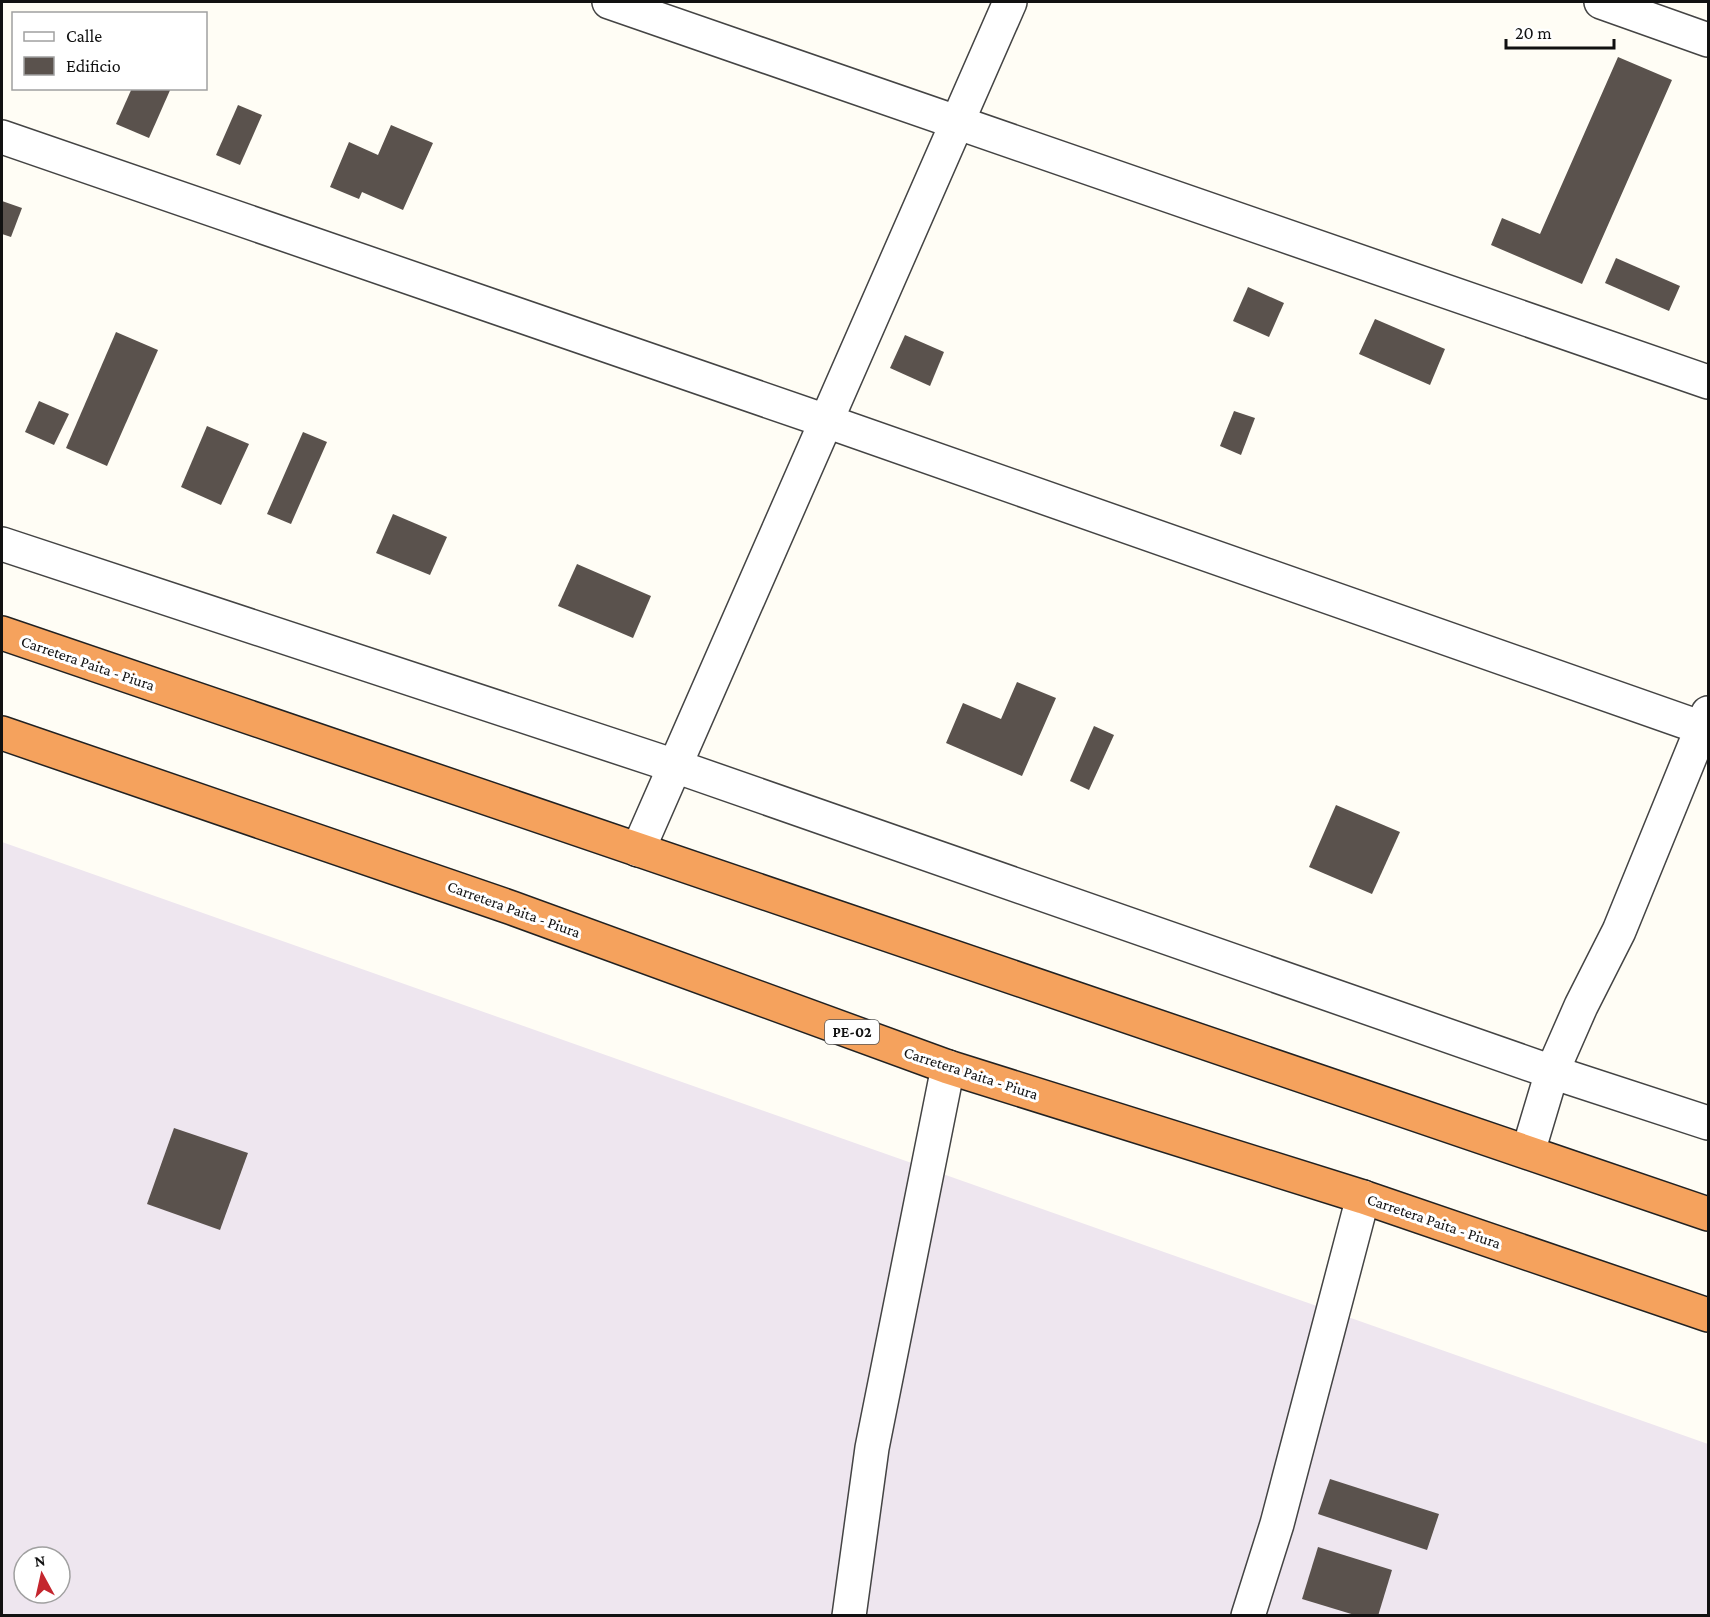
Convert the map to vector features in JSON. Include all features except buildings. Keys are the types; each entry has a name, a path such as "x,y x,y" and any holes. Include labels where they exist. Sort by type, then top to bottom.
{"highway":[{"name":"Carretera Paita - Piura","path":"2,633 1708,1214"},
{"name":"Carretera Paita - Piura","path":"2,733 512,908 948,1067 1363,1197 1708,1315"}],"street":[{"path":"609,2 1708,382"},
{"path":"638,850 1010,2"},
{"path":"1601,2 1708,40"},
{"path":"2,137 1706,724 1619,932 1581,1006 1552,1072 1528,1152"},
{"path":"2,544 675,766 1552,1072 1708,1123"},
{"path":"849,1616 872,1448 948,1067"},
{"path":"1248,1616 1277,1524 1363,1197"}],"shaded area":[{"path":"2,842 1708,1444 1708,1615 2,1616"}]}
